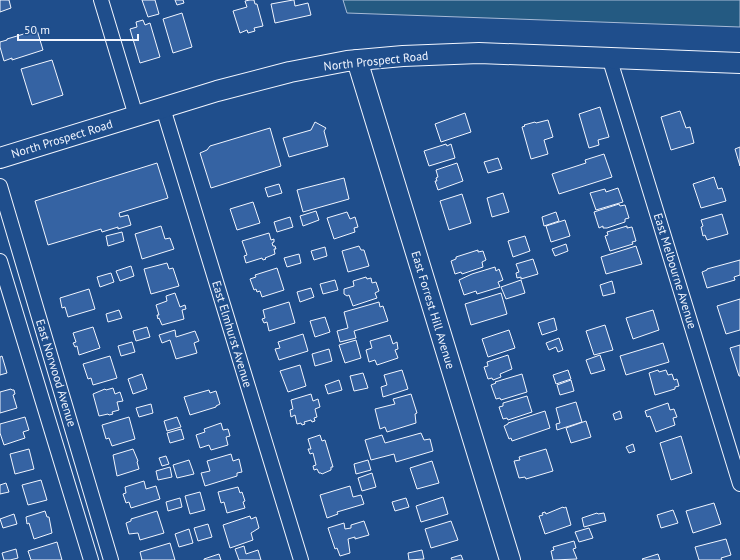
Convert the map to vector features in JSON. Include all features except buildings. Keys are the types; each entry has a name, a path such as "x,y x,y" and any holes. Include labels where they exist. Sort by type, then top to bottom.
{"main road":[{"name":"North Prospect Road","path":"0,158 217,91 299,70 357,60 404,56 460,54 610,57 740,63"},
{"name":"East Forrest Hill Avenue","path":"357,60 510,560"}],"street":[{"path":"101,0 136,116"},
{"name":"East Melbourne Avenue","path":"610,57 740,484"},
{"name":"East Elmhurst Avenue","path":"163,108 301,560"},
{"name":"East Norwood Avenue","path":"0,186 111,560"},
{"name":"East Norwood Avenue","path":"0,261 91,560"}],"shaded area":[{"path":"343,0 740,0 740,27 347,13"}]}
